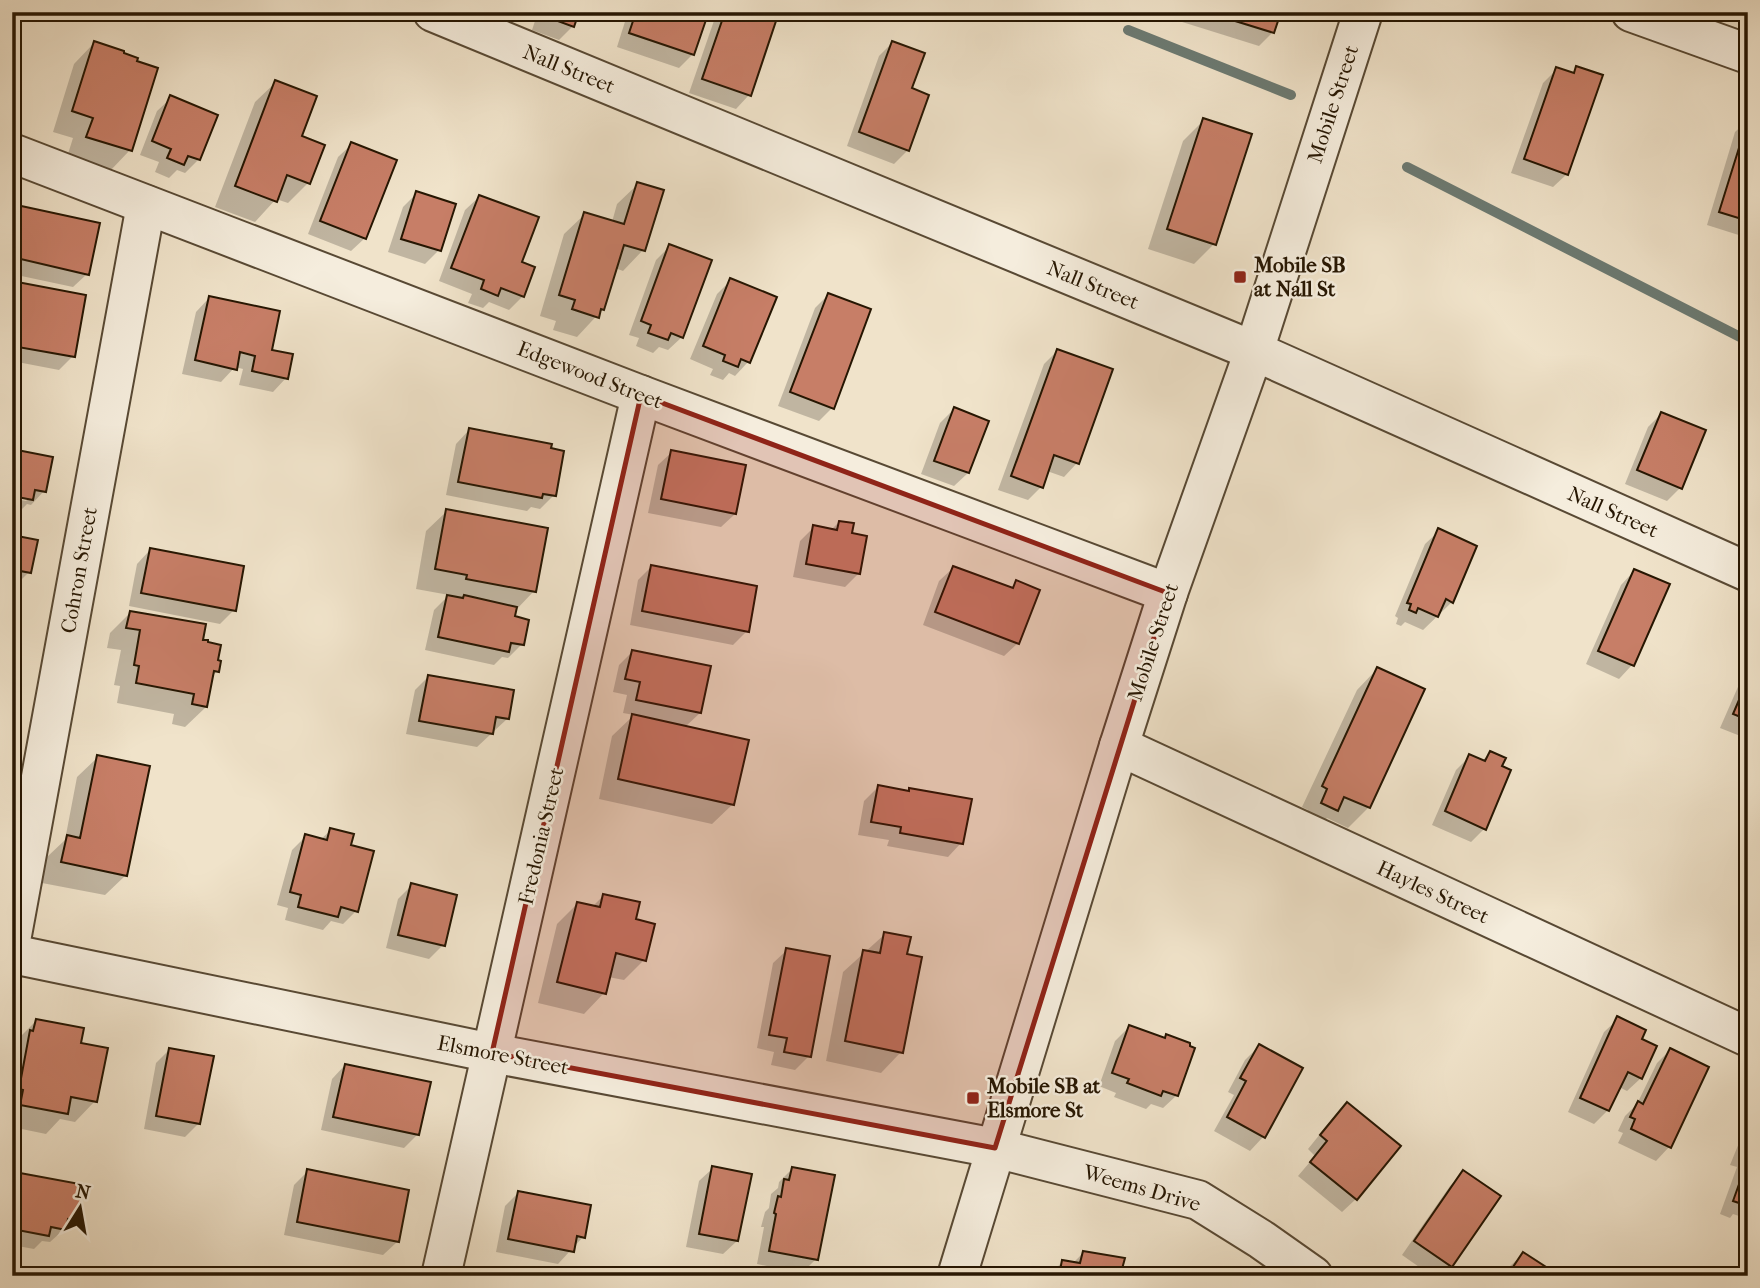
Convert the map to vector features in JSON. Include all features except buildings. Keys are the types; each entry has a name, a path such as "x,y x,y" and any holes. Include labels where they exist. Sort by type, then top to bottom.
{"street":[{"name":"Nall Street","path":"433,12 1254,351 1748,572"},
{"name":"Mobile Street","path":"957,1276 1168,593 1254,351 1363,12"},
{"path":"1631,12 1748,54"},
{"name":"Edgewood Street","path":"12,153 641,395 1168,593"},
{"name":"Cohron Street","path":"12,935 146,205"},
{"name":"Fredonia Street","path":"441,1276 641,395"},
{"name":"Hayles Street","path":"1119,746 1748,1037"},
{"name":"Elsmore Street","path":"12,954 492,1053 995,1148"},
{"name":"Weems Drive","path":"995,1148 1198,1200 1313,1276"}],"highlighted area":[{"path":"641,395 1168,593 995,1148 492,1053"}],"waterway":[{"path":"1128,30 1291,95"},
{"path":"1407,167 1748,341"}],"place":[{"name":"Mobile SB at Nall St","path":"1240,277"},
{"name":"Mobile SB at Elsmore St","path":"973,1098"}]}
